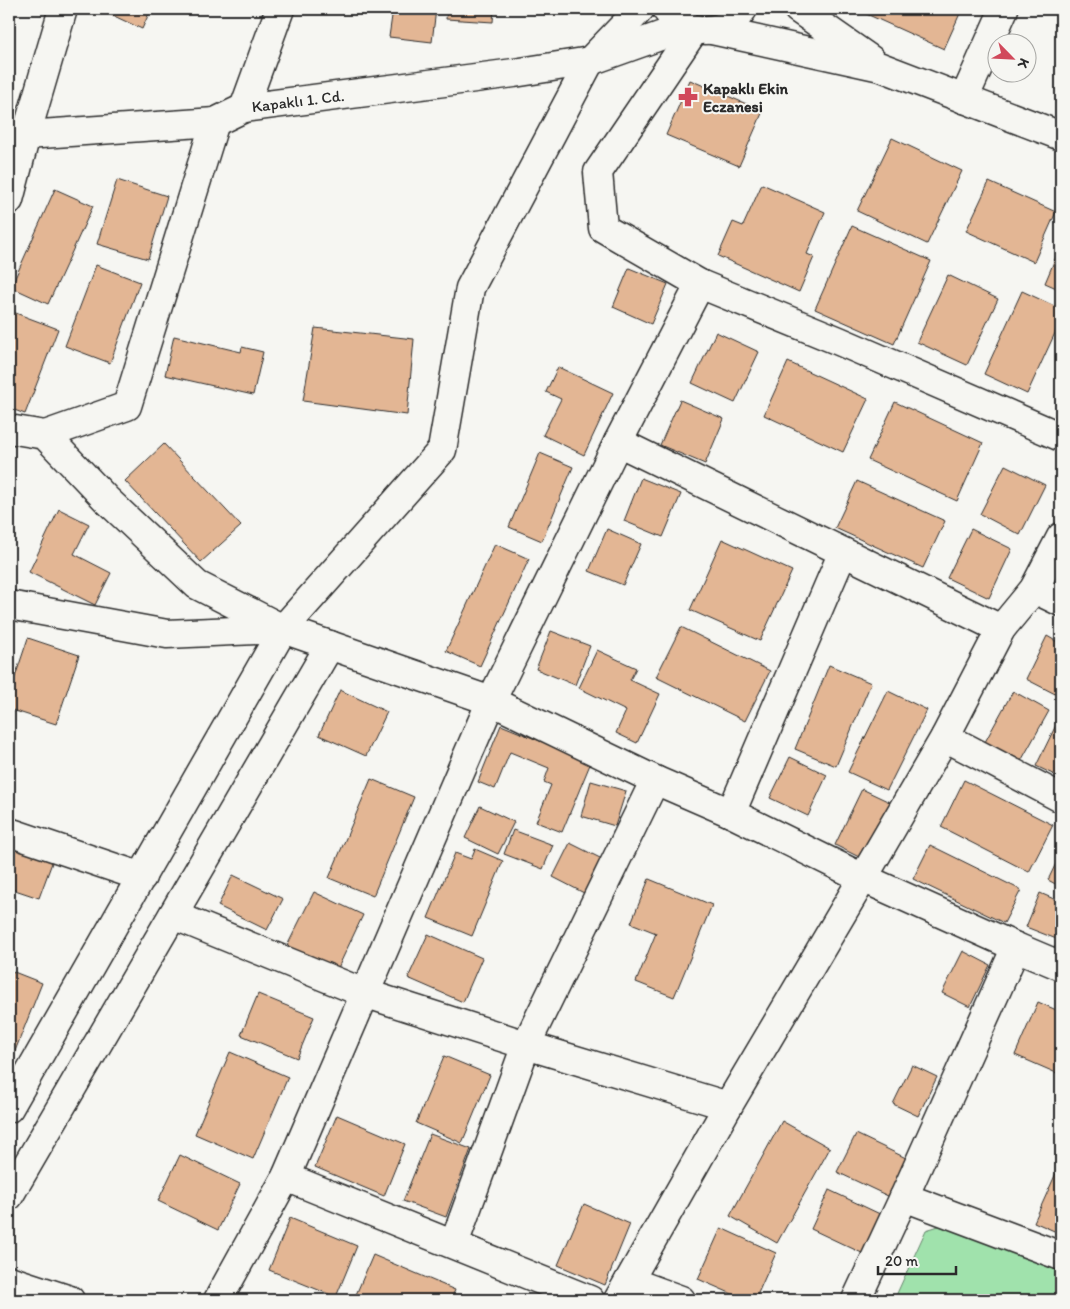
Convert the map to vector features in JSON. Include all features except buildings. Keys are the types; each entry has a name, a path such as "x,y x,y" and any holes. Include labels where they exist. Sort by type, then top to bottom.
{"street":[{"path":"9,200 17,133 63,9"},
{"path":"244,108 280,9"},
{"path":"9,1108 17,1078 142,877 283,629 442,450 470,288 590,61 640,9"},
{"path":"666,9 676,21 698,29 881,67 1061,136"},
{"name":"Kapaklı 1. Cd.","path":"17,133 214,122 244,108 514,73 590,61 698,29 730,24 743,9"},
{"path":"798,9 881,67"},
{"path":"964,99 1004,9"},
{"path":"698,29 598,172 603,228 700,284 839,341 1061,437"},
{"path":"9,428 45,435 127,406 214,122"},
{"path":"218,1300 286,1177 491,701 618,442 700,284"},
{"path":"45,435 106,499 197,585 283,629 491,701 655,780 731,813 863,878 1016,948 1061,966"},
{"path":"618,442 1001,629"},
{"path":"681,1300 624,1291 728,1106 945,737 1001,629 1034,589 1061,537"},
{"path":"731,813 843,552"},
{"path":"1034,589 1061,602"},
{"path":"9,606 167,634 283,629"},
{"path":"9,1196 330,645"},
{"path":"945,737 1061,798"},
{"path":"454,1244 526,1045 655,780"},
{"path":"9,832 142,877"},
{"path":"173,915 364,993 526,1045 728,1106"},
{"path":"856,1300 1016,948"},
{"path":"286,1177 590,1300"},
{"path":"904,1197 1061,1256"},
{"path":"9,1280 70,1300"}],"green space":[{"path":"942,1225 1061,1271 1061,1300 894,1300 926,1230"}],"place":[{"name":"Kapaklı Ekin Eczanesi","path":"688,97"}]}
